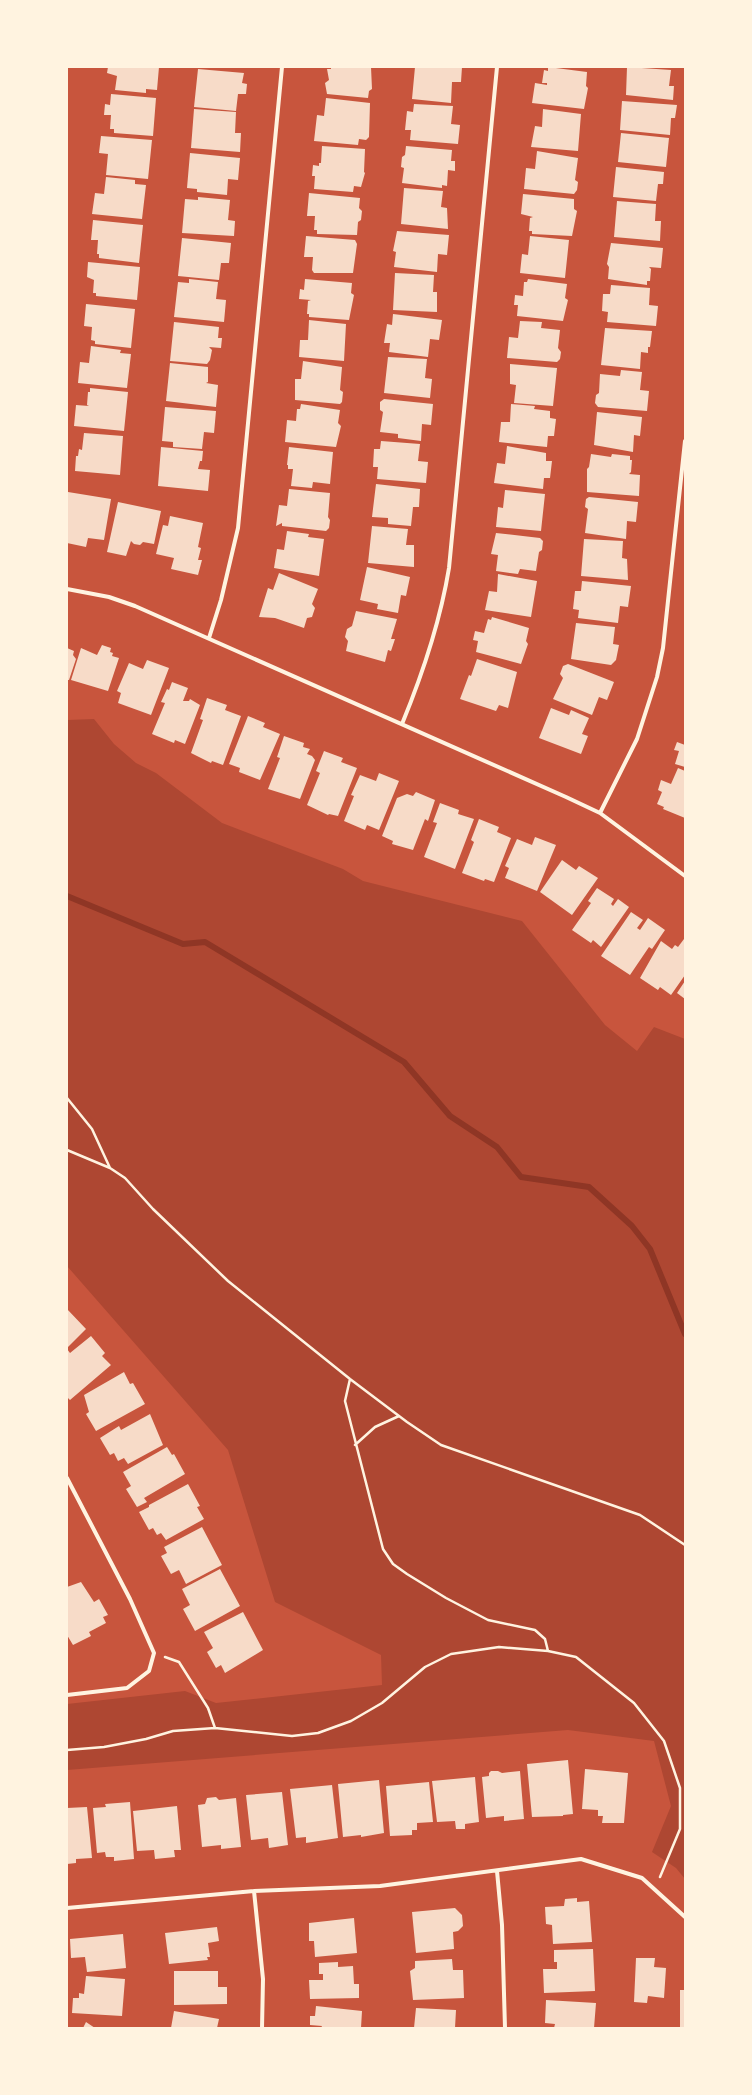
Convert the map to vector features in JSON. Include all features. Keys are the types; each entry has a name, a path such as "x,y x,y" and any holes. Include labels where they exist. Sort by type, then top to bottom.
{"street":[{"path":"209,638 224,586 238,528 282,67"},
{"path":"402,724 430,654 439,622 449,568 497,67"},
{"path":"600,813 637,739 657,677 663,648 685,441"},
{"path":"67,589 109,597 209,638 600,813 685,876"},
{"path":"67,1478 107,1552 154,1653 149,1671 127,1688 67,1695"},
{"path":"67,1908 254,1891 380,1886 581,1859 642,1878 685,1917"},
{"path":"497,1871 502,1925 505,2028"},
{"path":"254,1891 264,1979 262,2028"}],"path":[{"path":"67,1098 92,1129 110,1168"},
{"path":"67,1150 110,1168 125,1178 153,1209 228,1281 350,1379 441,1445 640,1515 685,1545"},
{"path":"350,1379 345,1401 383,1550 393,1564 446,1598 488,1620 535,1630 545,1639 548,1651"},
{"path":"355,1444 375,1427 399,1416"},
{"path":"67,1750 104,1747 146,1740 173,1732 215,1728 292,1736 318,1733 351,1721 382,1703 426,1667 451,1654 499,1647 548,1651 576,1657 606,1678 634,1703 664,1741 680,1788 680,1829 668,1862 654,1890"},
{"path":"154,1653 179,1662 208,1708 215,1728"}],"shaded area":[{"path":"94,719 114,744 136,763 156,773 222,823 343,869 363,881 522,921 605,1025 637,1051 654,1027 685,1039 685,1879 676,1868 652,1852 671,1806 654,1741 568,1730 67,1770 67,1704 185,1691 216,1703 382,1685 381,1655 275,1602 228,1450 67,1266 67,720"}],"building":[{"path":"108,67 159,67 157,90 146,89 146,93 115,90 117,76 107,73"},
{"path":"331,67 371,67 372,89 369,91 368,98 327,94 325,83 329,80 327,69 331,69"},
{"path":"415,67 462,67 461,82 452,82 451,103 412,99"},
{"path":"548,67 587,72 586,86 588,88 584,109 532,103 535,83 547,85 547,83 542,83 544,70 548,71"},
{"path":"627,67 671,70 669,86 674,86 673,100 626,95"},
{"path":"198,69 244,73 242,83 247,84 246,94 238,94 236,111 194,107"},
{"path":"111,94 156,98 153,136 114,133 114,129 110,129 111,115 104,115 105,104 110,105"},
{"path":"326,98 370,103 369,137 366,140 359,139 358,145 314,141 317,115 324,116"},
{"path":"622,101 677,105 675,118 671,118 670,135 620,130"},
{"path":"414,104 453,106 451,124 460,125 458,144 410,140 411,130 405,130 407,111 413,112"},
{"path":"194,109 236,112 235,133 241,133 240,152 191,148"},
{"path":"543,109 581,114 578,151 531,147 535,126 542,127"},
{"path":"621,133 669,138 666,167 618,162"},
{"path":"101,136 152,140 148,179 106,175 108,154 99,153"},
{"path":"322,146 365,149 365,173 361,187 354,186 353,192 314,189 315,176 312,176 313,165 319,166 319,163 321,163"},
{"path":"406,146 452,150 451,161 455,161 455,171 448,170 447,186 442,185 442,188 402,183 404,168 401,167 402,157 405,155"},
{"path":"537,151 578,158 575,180 578,182 577,190 574,194 524,189 526,168 535,169"},
{"path":"190,153 240,158 238,180 228,179 227,195 197,192 197,189 187,188"},
{"path":"616,167 664,172 663,184 658,184 656,201 613,197"},
{"path":"106,177 135,180 135,184 146,185 142,219 92,214 95,193 104,194"},
{"path":"404,188 443,191 441,207 447,208 448,229 401,224"},
{"path":"309,193 360,198 359,208 362,211 361,220 358,222 357,235 317,234 317,230 314,230 315,216 307,216"},
{"path":"523,194 574,199 574,209 577,211 572,236 532,234 532,231 529,231 530,218 533,217 521,214"},
{"path":"198,197 230,200 228,220 235,221 234,236 182,233 185,199 198,200"},
{"path":"617,201 656,204 655,221 661,221 660,241 614,237"},
{"path":"93,220 143,225 139,263 99,258 99,254 97,254 98,240 91,240"},
{"path":"397,231 449,235 447,255 438,254 437,272 394,267 396,252 393,251"},
{"path":"306,236 355,240 357,244 353,273 314,273 312,270 313,257 304,257"},
{"path":"530,236 569,240 565,278 520,273 522,254 528,255"},
{"path":"182,238 231,243 229,263 221,263 219,280 178,276"},
{"path":"611,243 663,248 661,268 649,267 651,269 650,281 647,281 647,285 608,279 609,267 607,264"},
{"path":"88,262 140,267 137,300 96,296 96,293 93,293 94,280 87,277"},
{"path":"395,273 434,275 433,292 437,292 437,312 393,310"},
{"path":"189,279 218,282 216,299 226,300 224,322 174,317 178,282 189,283"},
{"path":"305,279 352,283 351,293 354,295 349,320 309,317 309,314 307,314 308,301 311,300 299,299 300,289 304,290"},
{"path":"528,279 567,284 565,298 568,300 563,321 517,316 518,305 514,305 515,295 523,296 524,282 527,282"},
{"path":"611,285 650,288 649,305 658,306 656,326 607,322 608,312 602,311 603,294 610,294"},
{"path":"86,304 135,309 131,348 95,344 95,341 91,340 92,327 84,326"},
{"path":"393,314 442,320 439,340 430,339 428,357 389,352 390,343 384,343 387,324 392,325"},
{"path":"309,320 346,324 344,361 299,357 300,340 308,340"},
{"path":"520,321 542,322 541,328 560,330 558,348 561,352 560,359 557,362 507,358 509,337 518,338"},
{"path":"174,322 219,327 218,338 222,338 221,348 209,347 212,350 210,360 207,364 170,361"},
{"path":"605,328 652,331 648,353 641,352 640,369 601,365"},
{"path":"91,346 121,350 120,353 131,354 127,388 78,383 80,362 89,363"},
{"path":"388,357 427,359 425,378 432,379 430,398 384,393"},
{"path":"303,361 342,367 340,390 343,392 342,402 340,404 295,400 295,379 301,379"},
{"path":"170,363 208,367 208,382 206,383 218,385 216,407 166,401"},
{"path":"510,364 557,368 553,406 514,403 516,385 510,384"},
{"path":"621,370 642,372 640,390 649,391 647,411 598,407 595,403 596,395 599,393 600,374 620,376"},
{"path":"90,388 128,392 124,431 74,426 76,405 89,406 87,405 88,392 90,392"},
{"path":"384,399 433,404 431,425 422,424 421,441 398,438 398,434 380,432 383,412 380,410 380,402"},
{"path":"301,404 340,410 338,423 341,426 336,447 285,442 287,420 296,421 297,409 300,409"},
{"path":"511,404 535,406 534,409 550,411 550,418 556,419 554,436 548,436 547,447 499,442 501,422 510,422"},
{"path":"165,407 216,411 214,433 204,432 202,449 173,447 173,442 162,441"},
{"path":"597,412 642,417 640,436 634,435 633,452 594,445"},
{"path":"84,433 123,436 120,475 75,471 76,456 78,456 79,449 82,450"},
{"path":"381,441 420,444 418,461 428,462 426,483 377,479 378,467 373,467 374,449 380,449"},
{"path":"507,446 546,453 546,461 552,461 550,478 544,478 543,489 494,483 497,463 505,464"},
{"path":"161,447 203,451 202,461 200,461 198,469 210,470 208,491 158,486"},
{"path":"289,447 333,452 330,484 313,482 312,488 291,486 293,469 288,469 287,465"},
{"path":"591,454 611,457 612,454 630,456 630,460 632,460 631,472 629,474 640,475 639,496 587,492 587,469 589,467"},
{"path":"376,484 420,489 419,507 413,507 411,526 388,524 388,518 372,517"},
{"path":"289,489 330,493 328,517 330,520 329,528 326,531 282,526 282,523 276,526 279,505 287,506"},
{"path":"505,490 545,494 541,531 496,527 498,507 503,508"},
{"path":"68,492 111,499 104,540 88,538 86,547 67,543"},
{"path":"589,497 638,502 636,522 627,521 626,539 585,533 588,509 585,507 586,499"},
{"path":"118,502 161,511 154,544 143,542 140,545 134,544 131,541 126,556 107,552"},
{"path":"170,516 203,523 198,547 201,548 198,560 202,560 198,575 171,569 174,558 156,554 163,525 168,526"},
{"path":"372,526 408,529 406,545 414,545 414,567 368,563"},
{"path":"287,531 309,534 308,537 324,539 319,576 274,568 277,549 284,550"},
{"path":"496,533 540,538 543,541 542,550 539,552 536,571 520,569 518,574 496,571 498,555 491,554"},
{"path":"584,539 623,541 622,558 627,559 628,580 581,576"},
{"path":"367,567 410,577 406,596 401,595 398,613 377,609 378,604 360,600"},
{"path":"279,573 318,589 312,604 315,608 312,617 307,618 304,628 275,618 259,617 268,588 273,590"},
{"path":"498,574 537,581 531,617 485,610 489,591 497,592"},
{"path":"582,581 631,586 628,607 620,606 618,623 578,618 579,610 573,609 575,591 581,591"},
{"path":"356,611 397,619 391,639 395,639 391,651 388,650 385,662 346,651 348,641 345,637 347,629 352,626"},
{"path":"492,617 529,628 526,641 528,644 521,664 476,652 478,641 473,640 475,631 484,633 488,619 491,620"},
{"path":"576,623 615,627 613,644 619,645 616,660 611,665 571,659"},
{"path":"102,645 111,648 110,652 113,653 112,656 119,658 108,691 71,680 81,648 97,655"},
{"path":"67,648 74,651 73,655 76,659 69,680 67,680"},
{"path":"477,659 517,672 508,708 499,705 496,711 460,699"},
{"path":"147,660 169,668 151,715 118,703 121,693 117,691 129,663 143,669"},
{"path":"568,664 614,682 607,700 599,697 592,715 553,699 563,678 560,674 563,666"},
{"path":"172,682 188,688 183,701 189,701 190,699 200,705 185,744 175,740 174,743 152,734 165,703 161,702 167,689 169,690"},
{"path":"207,698 227,705 225,710 241,716 223,765 212,761 211,763 191,753 203,720 200,719"},
{"path":"551,708 569,715 571,710 589,718 582,734 588,736 581,754 539,738"},
{"path":"248,716 265,723 263,727 280,734 260,780 239,772 240,768 229,764"},
{"path":"284,736 304,743 303,747 310,749 307,754 312,756 315,760 300,799 268,789 280,758 277,757"},
{"path":"677,742 685,745 685,767 675,764 679,751 674,750"},
{"path":"324,751 343,758 341,762 357,768 338,816 328,815 307,805 320,773 316,771"},
{"path":"678,768 685,771 685,818 663,809 664,807 657,804 662,792 658,790 661,780 671,784"},
{"path":"379,773 399,781 379,830 367,825 365,830 344,821 354,796 351,795 360,775 376,781"},
{"path":"416,792 435,800 428,821 425,819 413,850 392,844 393,841 382,836 397,798 407,794 413,796"},
{"path":"440,803 459,810 458,814 474,819 455,869 424,857 437,823 433,822"},
{"path":"479,819 499,827 497,832 511,838 494,882 485,879 484,881 462,873 474,842 471,840"},
{"path":"535,837 556,845 537,891 505,878 509,868 505,866 517,839 532,845"},
{"path":"562,860 576,870 579,866 598,878 572,915 540,892"},
{"path":"597,888 614,899 611,904 613,906 618,899 629,907 601,947 593,940 591,943 572,930 591,903 588,901"},
{"path":"631,912 643,920 637,928 640,930 648,918 665,930 652,949 649,947 630,975 601,956"},
{"path":"684,939 685,975 671,995 660,987 658,990 640,978 661,941 672,949 675,945 678,947"},
{"path":"685,981 685,999 677,993"},
{"path":"67,1309 86,1329 67,1348"},
{"path":"91,1336 105,1353 102,1356 111,1365 70,1400 67,1397 67,1349 70,1353"},
{"path":"124,1372 130,1384 133,1383 145,1404 96,1431 86,1414 89,1412 84,1395"},
{"path":"150,1414 163,1445 128,1464 124,1458 118,1461 114,1453 110,1455 100,1438 119,1426 121,1430"},
{"path":"167,1447 172,1455 174,1454 185,1474 144,1498 147,1502 137,1507 126,1489 131,1486 123,1472"},
{"path":"188,1484 200,1506 197,1507 204,1519 166,1540 161,1533 157,1535 153,1528 149,1530 139,1512"},
{"path":"202,1527 222,1565 186,1584 179,1570 171,1574 161,1556 167,1553 164,1547"},
{"path":"220,1569 240,1606 195,1631 183,1609 190,1605 182,1589"},
{"path":"81,1582 94,1602 99,1599 108,1615 103,1617 106,1623 89,1632 91,1636 73,1645 67,1635 67,1587"},
{"path":"243,1612 263,1650 225,1673 221,1665 216,1668 207,1652 213,1648 204,1632"},
{"path":"568,1760 573,1814 563,1816 532,1817 527,1764"},
{"path":"585,1769 628,1773 624,1823 602,1823 603,1816 598,1816 598,1810 582,1809"},
{"path":"491,1771 498,1771 502,1773 520,1771 524,1819 504,1821 504,1816 486,1818 482,1777 489,1776"},
{"path":"475,1777 479,1822 465,1824 465,1829 456,1829 455,1821 437,1822 432,1781"},
{"path":"379,1780 384,1833 361,1837 361,1835 343,1837 338,1784"},
{"path":"429,1782 433,1822 417,1823 417,1830 412,1830 412,1835 390,1836 386,1786"},
{"path":"332,1785 338,1838 306,1843 306,1837 296,1838 290,1789"},
{"path":"282,1792 288,1845 269,1848 268,1838 251,1840 246,1795"},
{"path":"216,1797 219,1800 236,1798 241,1847 221,1849 221,1845 202,1847 198,1805 205,1804 207,1798"},
{"path":"130,1802 134,1859 114,1861 114,1857 106,1857 105,1852 97,1853 93,1808 106,1807 105,1804"},
{"path":"177,1806 181,1850 174,1850 175,1857 155,1859 154,1850 137,1851 133,1811"},
{"path":"87,1807 92,1858 76,1859 76,1863 67,1864 67,1808"},
{"path":"577,1898 577,1902 589,1901 592,1942 553,1944 552,1925 546,1924 545,1907 564,1906 565,1899"},
{"path":"455,1908 462,1915 463,1926 458,1931 453,1932 454,1949 416,1953 412,1912"},
{"path":"354,1918 357,1953 315,1957 314,1941 309,1941 309,1923"},
{"path":"217,1927 219,1941 208,1943 210,1957 207,1957 208,1960 169,1964 165,1933"},
{"path":"123,1934 126,1968 87,1972 85,1957 71,1958 70,1939"},
{"path":"593,1949 595,1991 544,1993 543,1969 557,1969 557,1962 554,1962 554,1950"},
{"path":"636,1958 655,1958 654,1967 666,1968 664,1998 648,1996 647,2003 634,2002"},
{"path":"452,1959 453,1970 463,1970 464,1998 413,2000 410,1971 415,1968 415,1961"},
{"path":"338,1962 338,1967 353,1966 354,1984 359,1984 359,1998 310,1999 309,1980 323,1980 323,1974 319,1974 319,1963"},
{"path":"174,1971 218,1971 218,1987 227,1987 227,2004 174,2005"},
{"path":"86,1976 125,1979 122,2016 72,2013 73,1998 79,1998 79,1993 84,1994"},
{"path":"680,1990 685,1990 685,2028 680,2028"},
{"path":"546,2000 596,2003 594,2028 554,2028 555,2024 545,2023"},
{"path":"316,2006 362,2011 361,2028 321,2028 322,2026 310,2025 310,2016 315,2016"},
{"path":"416,2008 456,2010 455,2028 414,2028"},
{"path":"174,2011 219,2019 217,2028 171,2028"},
{"path":"86,2022 95,2028 83,2028"}],"waterway":[{"path":"67,896 183,944 205,942 404,1062 450,1116 497,1147 521,1177 589,1187 632,1226 650,1249 685,1334"}]}
